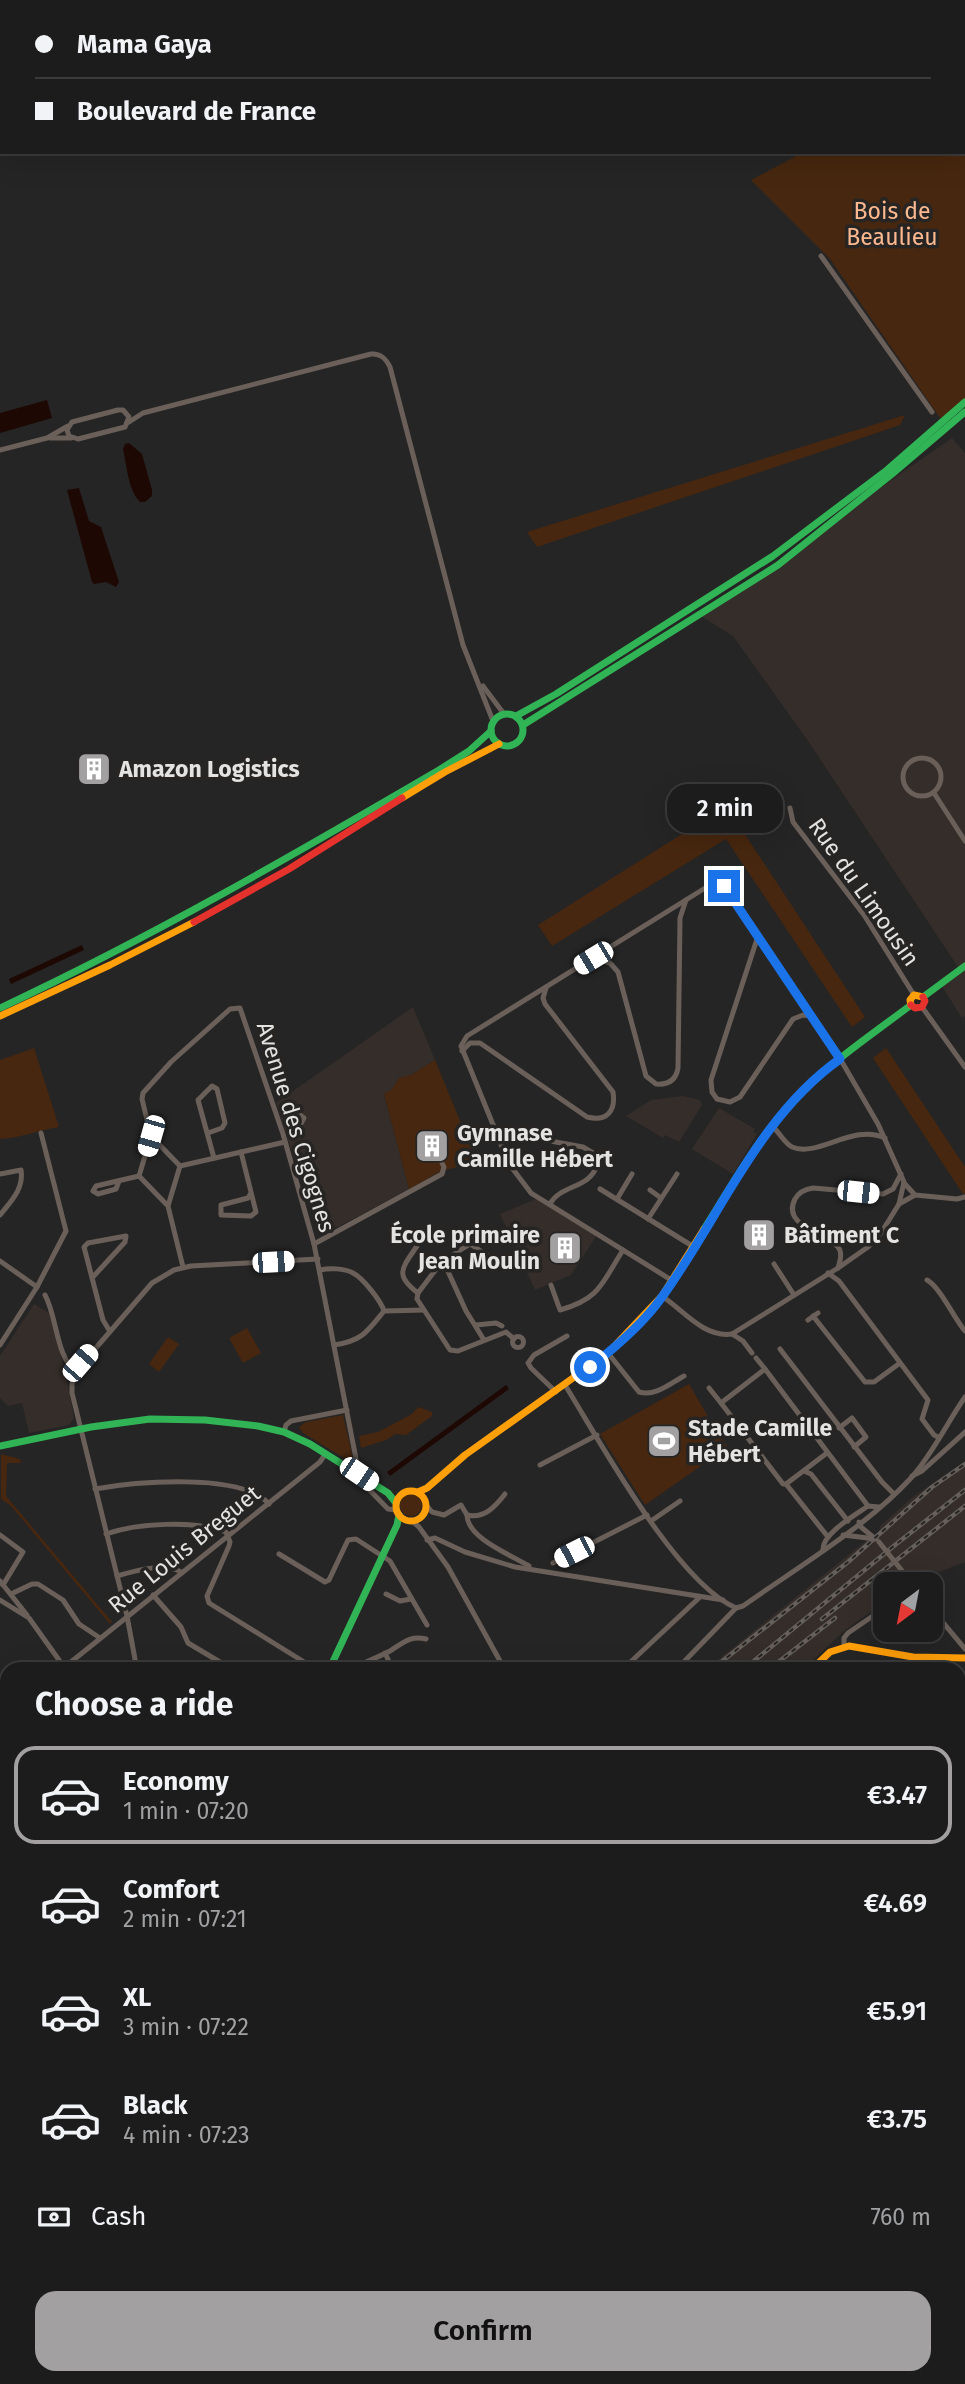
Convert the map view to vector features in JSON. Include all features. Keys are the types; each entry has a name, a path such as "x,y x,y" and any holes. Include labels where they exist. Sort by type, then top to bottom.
{"main road":[{"path":"0,1008 214,903 450,761 483,740 491,731 494,721 505,714 516,716 556,694 773,556 887,470 965,402"},
{"path":"523,725 778,565 965,412"},
{"path":"491,731 499,744 508,747 518,743 523,735 523,725 516,716"},
{"path":"0,1016 97,971 220,908 321,851 462,762 499,744"},
{"path":"923,997 965,966"},
{"path":"911,1005 910,1000 914,995 923,997"},
{"path":"911,1005 915,1008 922,1007 925,1001 923,997"},
{"path":"332,1662 397,1525 413,1515 422,1492 453,1464 608,1353 636,1326 663,1296 743,1168 807,1087 911,1005"},
{"path":"0,1446 81,1429 150,1419 190,1419 258,1426 284,1432 327,1453 388,1493 413,1515"},
{"path":"388,1493 422,1492"},
{"path":"401,1494 413,1515"},
{"path":"821,1662 830,1652 844,1646 913,1657 965,1658"}],"street":[{"path":"821,256 932,412"},
{"path":"47,438 72,422 118,410 143,413 371,354 382,356 390,367 463,645 494,721"},
{"path":"125,412 129,422"},
{"path":"0,450 47,438 78,439 123,428 143,413"},
{"path":"68,426 71,438"},
{"path":"479,681 505,714"},
{"path":"928,758 939,767 942,781 934,793 925,797 918,796 906,788 904,771 911,761 928,758"},
{"path":"934,793 965,841"},
{"name":"Rue du Limousin","path":"790,808 793,822 864,915 914,995"},
{"path":"673,1281 531,1193 509,1164 461,1044 467,1036 712,883 722,884 840,1059 885,1138 904,1182 913,1193 957,1199 965,1197"},
{"path":"593,958 606,961 616,969 646,1076 656,1084 669,1082 676,1075 678,1068 680,918 686,900"},
{"path":"758,935 713,1074 711,1088 717,1099 730,1102 740,1097 793,1019 799,1015 812,1016"},
{"path":"462,1051 470,1043 480,1044 587,1117 596,1119 608,1115 614,1107 613,1092 545,1004 543,998 546,987"},
{"name":"Avenue des Cigognes","path":"151,1136 142,1096 172,1062 230,1009 238,1007 243,1014 283,1134 318,1259 359,1474"},
{"path":"922,1007 965,1067"},
{"path":"208,1133 225,1125 217,1089 212,1086 198,1100 214,1158"},
{"path":"288,1118 296,1112 303,1118 299,1127 290,1125"},
{"path":"276,1116 288,1118"},
{"path":"288,1118 290,1125"},
{"path":"283,1134 290,1125"},
{"path":"493,1126 507,1133 583,1147 593,1153 597,1165 589,1179 555,1195 550,1203"},
{"path":"773,1127 787,1144 799,1149 867,1133 885,1138"},
{"path":"0,1345 37,1287 66,1227 41,1133"},
{"path":"139,1177 151,1136 180,1166"},
{"path":"180,1166 285,1142"},
{"path":"241,1152 256,1209 254,1215 221,1215 221,1205 248,1198 251,1193"},
{"path":"314,1244 442,1174 442,1163"},
{"path":"180,1166 168,1206 183,1267"},
{"path":"0,1174 21,1170 23,1179 22,1186 0,1215"},
{"path":"617,1199 632,1174"},
{"path":"648,1219 677,1174"},
{"path":"839,1281 841,1254 838,1248 796,1219 793,1209 797,1196 813,1188 883,1194 895,1187 901,1174"},
{"path":"119,1181 139,1177"},
{"path":"139,1177 168,1206"},
{"path":"899,1204 904,1182"},
{"path":"600,1189 694,1247"},
{"path":"650,1190 661,1198"},
{"path":"663,1296 708,1331 720,1335 732,1334 841,1266 875,1240 899,1204 913,1193"},
{"path":"92,1278 125,1242 126,1236 85,1245 92,1278 103,1320 110,1330"},
{"path":"488,1255 470,1244 434,1270 418,1293 417,1299 452,1351 506,1332 514,1339"},
{"path":"417,1246 402,1270 402,1277 405,1283 418,1293"},
{"path":"551,1285 560,1311 583,1303 596,1293 623,1250"},
{"path":"135,1662 127,1616 72,1393 76,1371 152,1283 169,1272 183,1267 318,1259"},
{"path":"0,1261 37,1287"},
{"path":"443,1264 484,1340"},
{"path":"774,1264 794,1295"},
{"path":"320,1270 354,1273 381,1302 384,1311"},
{"path":"828,1273 839,1281 928,1400 922,1419 938,1437"},
{"path":"927,1280 938,1289 947,1307 965,1331"},
{"path":"45,1295 51,1306 66,1363 76,1371"},
{"path":"334,1345 362,1337 384,1311 424,1310"},
{"path":"813,1316 864,1382 874,1382 900,1363"},
{"path":"476,1325 496,1323 502,1326"},
{"path":"743,1340 747,1324"},
{"path":"732,1334 743,1340 868,1506"},
{"path":"556,1392 528,1363 534,1355 567,1336"},
{"path":"780,1349 839,1428 894,1494"},
{"path":"608,1353 639,1392 653,1393 684,1376"},
{"path":"721,1403 765,1369"},
{"path":"565,1385 651,1521 690,1570 723,1600 736,1608"},
{"path":"709,1388 783,1484 828,1536"},
{"path":"685,1662 736,1608 743,1606 823,1550 894,1494 914,1474 965,1397"},
{"path":"284,1432 288,1422 347,1410"},
{"path":"839,1428 852,1418 866,1437 854,1447"},
{"path":"914,1474 922,1471 965,1432"},
{"path":"540,1465 597,1435"},
{"name":"Rue Louis Breguet","path":"70,1662 269,1504 320,1462 327,1453"},
{"path":"786,1485 827,1453"},
{"path":"811,1465 811,1474"},
{"path":"346,1466 388,1509 413,1515 444,1515 461,1505 467,1515 467,1523 476,1535 529,1566"},
{"path":"804,1471 811,1474 848,1521"},
{"path":"95,1489 176,1481 235,1488 256,1494 269,1504"},
{"path":"467,1515 478,1516 485,1513 505,1494"},
{"path":"651,1521 680,1501"},
{"path":"823,1550 823,1542 828,1536 868,1506 879,1507"},
{"path":"413,1515 427,1540 458,1583 501,1662"},
{"path":"553,1563 647,1515"},
{"path":"862,1520 861,1527 875,1538 903,1572"},
{"path":"106,1534 145,1526 174,1525 223,1530 228,1534 229,1546 207,1596 209,1603 304,1662"},
{"path":"0,1535 23,1553 2,1583 59,1662"},
{"path":"843,1535 875,1538"},
{"path":"427,1540 435,1538 465,1552 515,1567 723,1600"},
{"path":"279,1554 326,1582 350,1539 356,1539 390,1561 427,1625"},
{"path":"117,1576 154,1569 181,1572"},
{"path":"11,1594 38,1584 63,1600 79,1624 100,1637"},
{"path":"386,1594 400,1601 411,1599"},
{"path":"153,1595 181,1627 188,1643 220,1662"},
{"path":"631,1662 700,1597"},
{"path":"0,1600 29,1618"},
{"path":"844,1646 843,1642 848,1633 873,1617"},
{"path":"943,1622 965,1649"},
{"path":"365,1662 401,1642 417,1636 426,1639"},
{"path":"385,1653 389,1662"}],"shaded area":[{"path":"47,400 52,418 0,433 0,413"},
{"path":"952,438 965,453 965,1016 962,1018 941,985 960,970 808,741 733,636 699,615 778,566 894,478"},
{"path":"129,443 142,454 152,490 152,496 145,502 140,502 130,484 123,449 125,444"},
{"path":"79,488 89,521 101,527 119,582 116,587 106,582 92,582 67,490"},
{"path":"82,945 84,950 11,984 9,979"},
{"path":"413,1007 435,1060 411,1075 399,1078 384,1095 409,1189 338,1227 333,1227 329,1224 328,1210 314,1206 301,1165 295,1162 276,1103"},
{"path":"683,1096 700,1100 702,1105 679,1142 665,1135 663,1138 626,1116 651,1100"},
{"path":"719,1108 755,1129 753,1132 757,1134 733,1174 692,1149"},
{"path":"536,1199 597,1235 571,1275 535,1290 500,1214"},
{"path":"34,1304 49,1313 66,1375 74,1418 69,1425 29,1433 22,1403 8,1406 0,1398 0,1356"},
{"path":"506,1385 509,1389 390,1476 387,1472"},
{"path":"965,1462 965,1562 939,1572 873,1572 873,1610 845,1630 811,1662 715,1662 867,1540 871,1541 879,1533 880,1526 914,1496"}],"green space":[{"name":"Bois de Beaulieu","path":"800,154 965,154 965,402 943,422 830,259 751,180"},
{"path":"905,415 900,425 537,547 527,532"},
{"path":"721,798 865,1017 852,1027 726,839 552,946 538,925 709,817 705,809"},
{"path":"34,1048 59,1127 0,1139 0,1060"},
{"path":"886,1048 965,1167 965,1193 963,1194 873,1058"},
{"path":"435,1060 477,1162 441,1171 409,1189 384,1094 392,1089 399,1078 411,1075"},
{"path":"247,1328 261,1353 243,1363 229,1338"},
{"path":"168,1337 179,1344 159,1372 149,1364"},
{"name":"Stade Camille Hébert","path":"689,1384 728,1447 645,1505 600,1434"},
{"path":"418,1407 432,1412 432,1416 406,1435 395,1434 386,1440 361,1448 359,1436 378,1432 412,1414"},
{"path":"343,1415 353,1459 349,1461 303,1433 299,1427 306,1422"},
{"path":"1,1454 20,1459 21,1463 7,1463 6,1496 112,1622 110,1624 11,1506 1,1499"},
{"path":"411,1494 419,1497 422,1505 419,1513 411,1516 403,1513 400,1505 403,1497"}],"railway":[{"path":"721,1662 848,1562 932,1487 965,1464"},
{"path":"753,1662 965,1490"},
{"path":"822,1619 965,1506"},
{"path":"778,1662 835,1618"}],"traffic: fast":[{"path":"516,716 556,694 773,556 887,470 965,402"},
{"path":"523,725 778,565 965,412"},
{"path":"507,714 519,718 523,730 519,742 507,746 495,742 491,730 495,718 507,714"},
{"path":"0,1008 168,924 277,863 439,770 469,751 491,731"},
{"path":"923,997 965,966"},
{"path":"704,1229 757,1146 794,1100 835,1062 911,1005"},
{"path":"0,1446 91,1427 150,1419 205,1420 258,1426 284,1432 310,1444 388,1493 396,1503"},
{"path":"333,1662 397,1525 399,1515"}],"traffic: slow":[{"path":"402,798 499,744"},
{"path":"0,1016 194,922"},
{"path":"911,1005 910,1000 914,995 923,997"},
{"path":"418,1492 427,1488 465,1455 608,1353 662,1296 704,1229"},
{"path":"411,1491 422,1495 426,1506 422,1517 411,1521 400,1517 396,1506 400,1495 411,1491"},
{"path":"819,1662 830,1652 849,1646 913,1657 965,1658"}],"traffic: jam":[{"path":"194,922 289,869 402,798"},
{"path":"911,1005 915,1008 922,1007 925,1001 923,997"}],"place":[{"name":"Amazon Logistics","path":"94,769"},
{"name":"Gymnase Camille Hébert","path":"432,1146"},
{"name":"Bâtiment C","path":"759,1235"},
{"name":"École primaire Jean Moulin","path":"565,1248"},
{"name":"Stade Camille Hébert","path":"664,1441"}],"route":[{"path":"590,1367 619,1343 658,1302 764,1137 793,1101 840,1059 724,886"}]}
